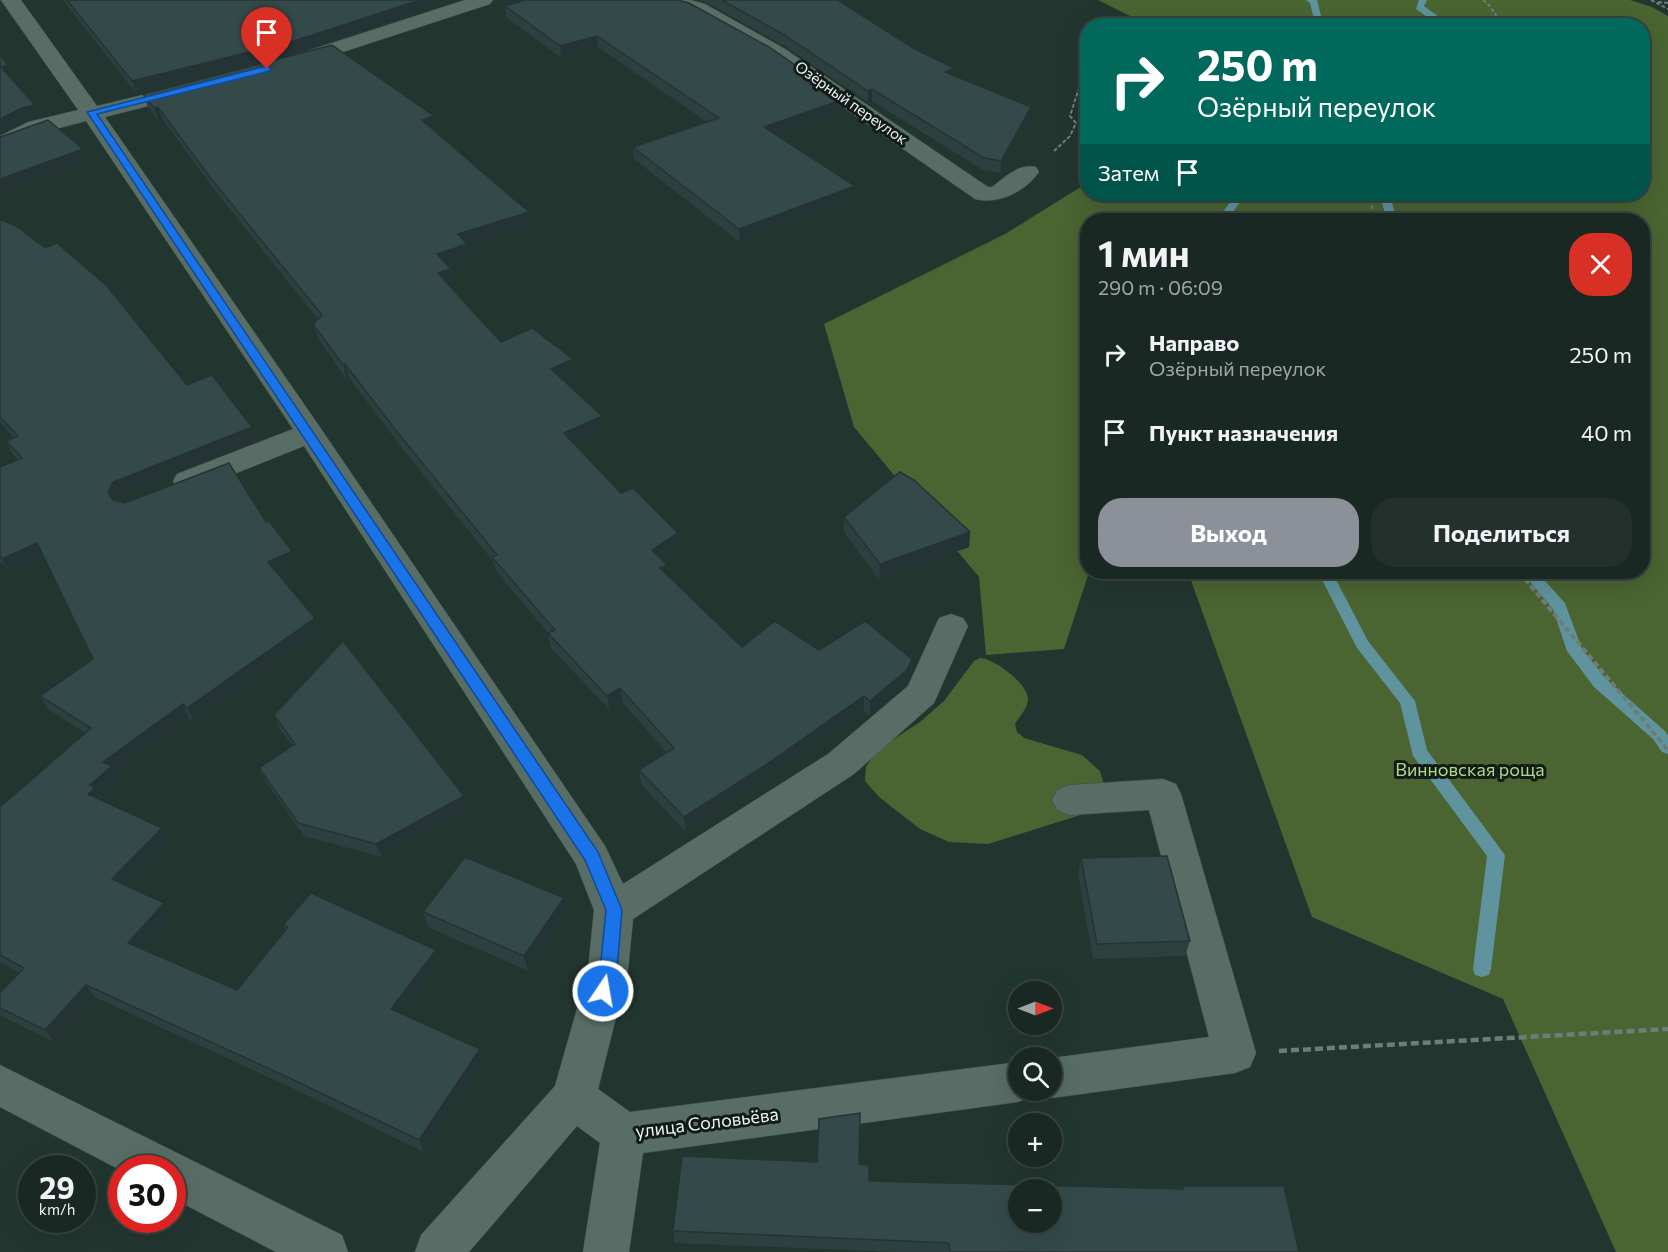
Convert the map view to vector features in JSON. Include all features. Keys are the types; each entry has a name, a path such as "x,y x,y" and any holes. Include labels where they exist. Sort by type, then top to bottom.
{"street":[{"path":"11,0 92,112 592,857 614,910 608,970 574,1097 438,1252"},
{"path":"274,67 439,16 483,0"},
{"name":"Озёрный переулок","path":"675,1 698,8 778,53 983,194 997,194 1028,172"},
{"path":"0,144 36,127 207,85"},
{"path":"162,492 309,433"},
{"path":"614,910 841,764 922,694 951,626"},
{"path":"1062,1077 1235,1053 1163,794 1070,800"},
{"name":"улица Соловьёва","path":"574,1097 624,1134 1008,1083"},
{"path":"0,1085 137,1155"},
{"path":"606,1252 624,1134"},
{"path":"186,1181 325,1252"}],"path":[{"path":"1483,0 1498,18"},
{"path":"1653,1 1668,3"},
{"path":"1653,1 1668,9"},
{"path":"1028,172 1070,136 1076,123 1070,116 1080,85"},
{"path":"1525,579 1668,750"},
{"path":"1235,1053 1668,1029"}],"green space":[{"name":"Винновская роща","path":"1098,0 1630,0 1652,7 1668,16 1668,1252 1616,1252 1503,999 1312,917 1191,579 1650,579 1650,213 1080,213 1080,579 1087,579 1064,649 986,655 979,577 854,427 824,324 1005,234 1080,187 1080,201 1650,201 1650,18 1134,18"},
{"path":"980,658 1001,667 1017,679 1027,693 1027,706 1015,724 1017,732 1024,738 1082,755 1100,771 1107,795 1090,812 988,844 949,842 920,829 879,797 865,781 866,767 877,750 920,722 944,701 974,661"}],"building":[{"path":"67,0 420,0 297,40 132,81"},
{"path":"526,0 678,0 689,3 769,47 844,99 764,127 855,186 739,229 633,147 719,118 597,36 560,46 505,6"},
{"path":"722,0 838,0 913,48 954,68 945,72 1031,107 1001,161 984,158 872,89 868,91 786,36"},
{"path":"332,45 434,116 422,120 529,212 458,234 467,244 437,254 451,269 438,273 501,342 532,328 573,359 551,369 602,416 564,433 621,493 633,488 678,533 652,550 667,565 660,568 742,647 775,621 819,650 865,621 912,659 907,670 870,701 864,696 767,764 684,817 639,770 674,748 620,688 607,696 548,633 555,630 492,557 497,555 345,364 343,365 313,324 322,315 209,176 158,107 154,108 143,94"},
{"path":"0,55 8,65 1,67 35,105 22,108 0,119"},
{"path":"48,120 83,149 0,179 0,137"},
{"path":"0,219 16,226 45,248 57,243 106,285 187,385 212,375 252,427 113,482 108,492 113,500 125,503 229,463 266,522 269,521 292,551 268,562 315,618 187,708 183,704 103,762 112,766 90,785 95,788 88,794 162,828 112,879 164,903 128,943 237,990 288,927 283,925 311,893 436,950 391,1009 480,1049 419,1140 86,985 45,1030 0,1008 0,993 24,968 0,955 0,807 91,728 40,696 93,659 37,543 2,559 0,556 0,467 22,458 6,441 18,436 0,417"},
{"path":"900,472 914,480 970,532 880,564 844,517"},
{"path":"343,641 464,796 376,844 298,823 259,768 295,744 274,715"},
{"path":"1167,856 1190,941 1097,944 1081,858"},
{"path":"465,857 564,898 524,956 423,912"},
{"path":"860,1113 859,1164 869,1165 869,1181 1008,1185 1008,1233 1062,1233 1062,1186 1183,1189 1183,1186 1284,1186 1299,1252 950,1252 949,1243 673,1231 682,1156 817,1162 819,1119"}],"waterway":[{"path":"1310,0 1314,2 1317,18"},
{"path":"1423,0 1419,7 1435,18"},
{"path":"1227,213 1236,201"},
{"path":"1387,201 1390,213"},
{"path":"1329,579 1362,644 1407,701 1419,752 1496,855 1482,969"},
{"path":"1535,579 1560,607 1575,651 1600,683 1659,735 1668,748"}],"route":[{"path":"267,69 92,112 592,857 614,910 608,970 603,991"}]}
